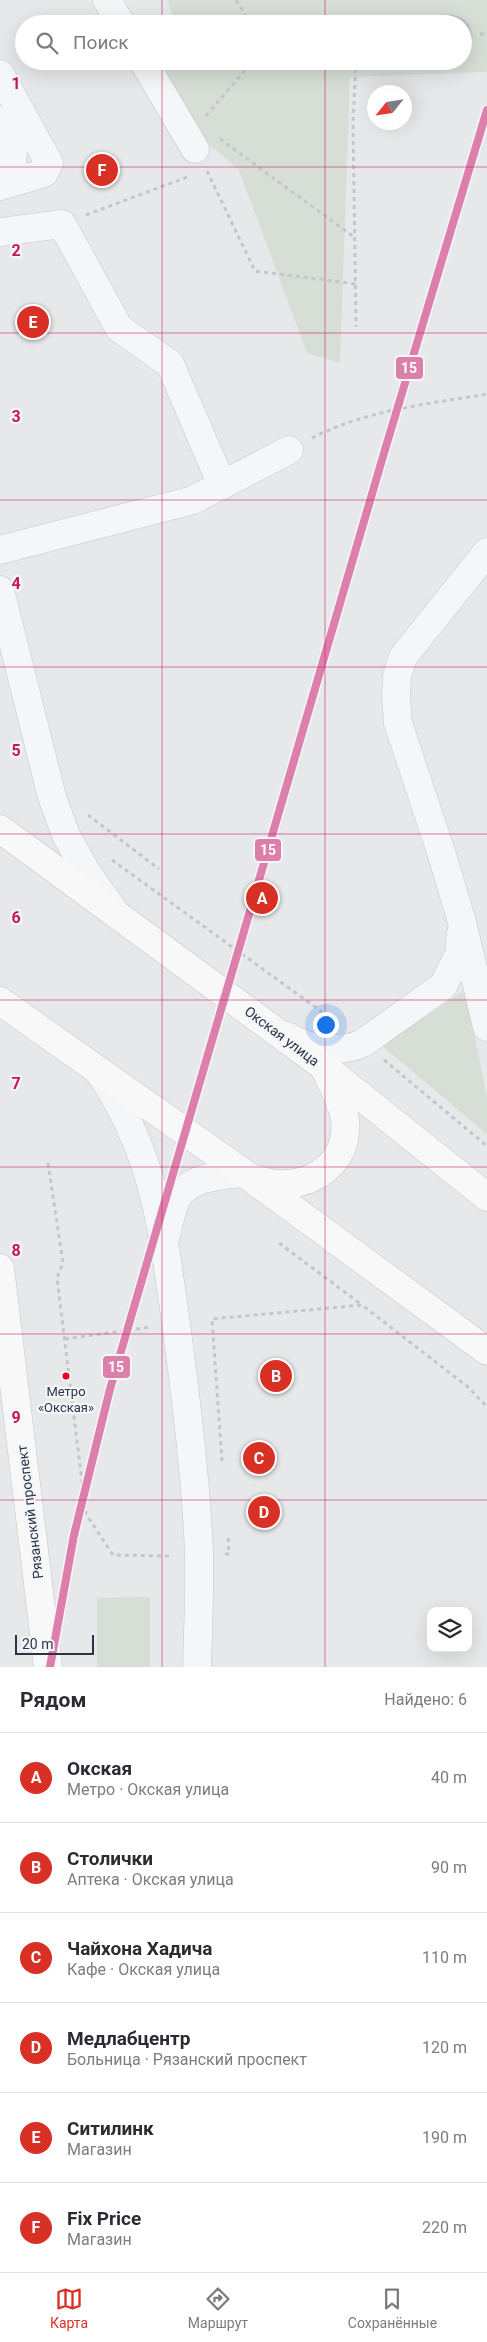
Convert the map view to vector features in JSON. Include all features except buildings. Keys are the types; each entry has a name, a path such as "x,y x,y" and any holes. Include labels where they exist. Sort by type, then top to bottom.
{"main road":[{"name":"Окская улица","path":"0,829 323,1066 487,1197"},
{"path":"0,1000 245,1174 435,1315 487,1351"},
{"path":"245,1174 270,1184 287,1186 309,1181 327,1168 339,1152 345,1136 344,1115 323,1066"},
{"name":"Рязанский проспект","path":"0,1268 48,1667"}],"street":[{"path":"106,0 115,15"},
{"path":"149,70 194,137"},
{"path":"0,74 49,163 44,173 0,186"},
{"path":"0,120 13,151 12,164 0,167"},
{"path":"0,232 62,224 119,328 170,364 222,485"},
{"path":"0,550 192,500 289,450"},
{"path":"487,552 403,657 398,676 396,697 398,723 462,922 483,995 487,1026"},
{"path":"0,590 52,797 66,835 87,874 117,915"},
{"path":"272,1028 294,1041 331,1050 350,1049 363,1043 443,986 459,954 462,922"},
{"path":"96,1068 119,1102 146,1161 155,1192 164,1241 187,1400 196,1499 199,1555 197,1667"},
{"path":"164,1241 176,1200 194,1182 208,1178 245,1174"}],"path":[{"path":"236,0 245,15"},
{"path":"435,15 438,12"},
{"path":"479,29 479,40"},
{"path":"480,34 487,34"},
{"path":"472,52 475,49"},
{"path":"246,70 194,137 355,237"},
{"path":"356,70 353,120 356,327"},
{"path":"62,224 207,170 255,271 356,284"},
{"path":"289,450 328,430 369,415 487,394"},
{"path":"105,828 160,869"},
{"path":"106,855 338,1022"},
{"path":"382,1059 487,1146"},
{"path":"48,1163 63,1263 57,1278 86,1514 113,1556 183,1556"},
{"path":"279,1243 468,1387 487,1407"},
{"path":"222,1466 212,1319 362,1305"},
{"path":"65,1338 176,1323"},
{"path":"228,1535 229,1554"}],"shaded area":[{"path":"167,0 487,0 487,72 350,77 340,363 307,353 239,170 182,121 154,70 472,70 472,15 172,15"},
{"path":"462,992 467,1000 487,1097 487,1134 382,1046"},
{"path":"150,1597 150,1667 97,1667 97,1598"}],"transit line":[{"name":"15","path":"50,1667 74,1535 110,1389 384,453 487,110"}],"place":[{"name":"Fix Price","path":"102,170"},
{"name":"Ситилинк","path":"33,322"},
{"name":"Окская","path":"262,898"},
{"name":"Метро «Окская»","path":"66,1376"},
{"name":"Столички","path":"276,1376"},
{"name":"Чайхона Хадича","path":"259,1458"},
{"name":"Медлабцентр","path":"264,1512"}]}
